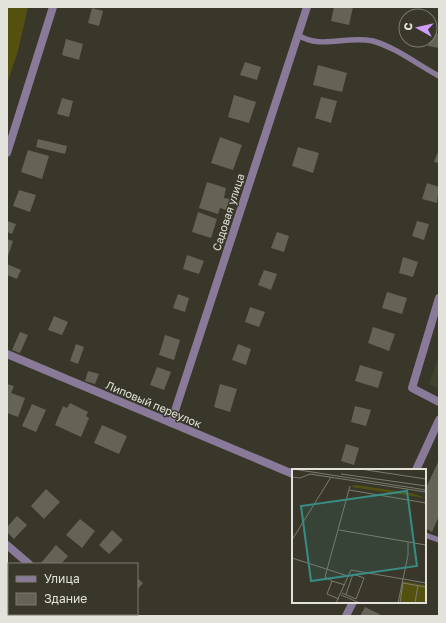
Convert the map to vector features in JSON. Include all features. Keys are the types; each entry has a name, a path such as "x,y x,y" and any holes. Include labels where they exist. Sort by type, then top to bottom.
{"street":[{"path":"7,153 53,7"},
{"name":"Садовая улица","path":"171,423 307,7"},
{"path":"439,298 412,388 439,402"},
{"name":"Липовый переулок","path":"7,354 57,373 292,474"},
{"path":"416,469 439,420"},
{"path":"7,545 26,561"},
{"path":"346,616 352,603"}],"lane":[{"path":"298,34 313,42 350,38 375,42 413,60 439,76"},
{"path":"426,535 439,540"}],"shaded area":[{"path":"8,7 28,7 18,51 7,84"},
{"path":"439,356 439,389 429,384"}],"building":[{"path":"334,7 353,7 349,25 331,21"},
{"path":"92,8 103,11 99,26 88,23"},
{"path":"438,34 439,34 438,48"},
{"path":"66,39 83,44 79,60 62,55"},
{"path":"245,62 261,67 257,80 240,75"},
{"path":"318,65 347,73 342,92 313,85"},
{"path":"234,95 256,102 249,123 228,117"},
{"path":"321,97 337,101 331,123 315,118"},
{"path":"62,98 73,101 69,117 57,114"},
{"path":"220,137 242,145 233,170 211,163"},
{"path":"38,139 67,146 65,154 36,147"},
{"path":"298,147 319,153 313,173 292,166"},
{"path":"439,149 439,163 434,162"},
{"path":"28,150 49,156 42,179 21,172"},
{"path":"207,182 226,188 224,198 230,199 226,210 220,208 218,214 199,208"},
{"path":"427,183 439,187 437,203 422,199"},
{"path":"19,190 36,195 30,212 13,206"},
{"path":"198,212 217,219 211,238 192,232"},
{"path":"7,221 16,224 12,234 7,232"},
{"path":"417,221 429,224 424,240 412,236"},
{"path":"277,232 289,236 284,252 271,248"},
{"path":"7,239 13,241 7,259"},
{"path":"187,255 204,261 199,274 183,269"},
{"path":"403,257 418,262 413,277 399,273"},
{"path":"7,264 21,270 17,279 7,275"},
{"path":"264,270 277,274 271,290 258,285"},
{"path":"387,292 407,298 402,314 382,308"},
{"path":"178,294 189,298 185,312 173,308"},
{"path":"250,307 265,312 259,327 245,322"},
{"path":"54,316 68,322 62,335 48,330"},
{"path":"373,327 395,334 389,351 368,343"},
{"path":"20,332 28,335 20,353 12,350"},
{"path":"165,335 180,340 174,360 159,355"},
{"path":"76,344 84,347 78,364 70,361"},
{"path":"238,344 251,349 246,365 232,360"},
{"path":"360,365 383,372 378,388 355,381"},
{"path":"157,367 171,372 164,390 150,385"},
{"path":"88,371 99,374 95,384 85,381"},
{"path":"7,384 14,386 11,393 25,398 18,417 7,413"},
{"path":"220,384 237,389 230,412 214,407"},
{"path":"70,403 88,412 86,416 89,418 81,437 55,425 63,406 67,408"},
{"path":"32,404 46,410 36,432 22,426"},
{"path":"355,406 371,410 366,426 351,422"},
{"path":"102,425 127,436 119,454 94,443"},
{"path":"346,444 359,448 354,465 341,461"},
{"path":"439,460 439,516 432,532 426,529 426,488"},
{"path":"46,489 60,502 44,519 31,506"},
{"path":"17,516 27,525 14,539 7,532 7,527"},
{"path":"80,519 95,531 82,548 66,535"},
{"path":"112,530 123,540 109,554 99,545"},
{"path":"56,545 68,556 62,563 41,563"},
{"path":"138,579 143,583 138,589"},
{"path":"365,607 383,616 360,616"},
{"path":"98,615 122,615 121,616"}]}
